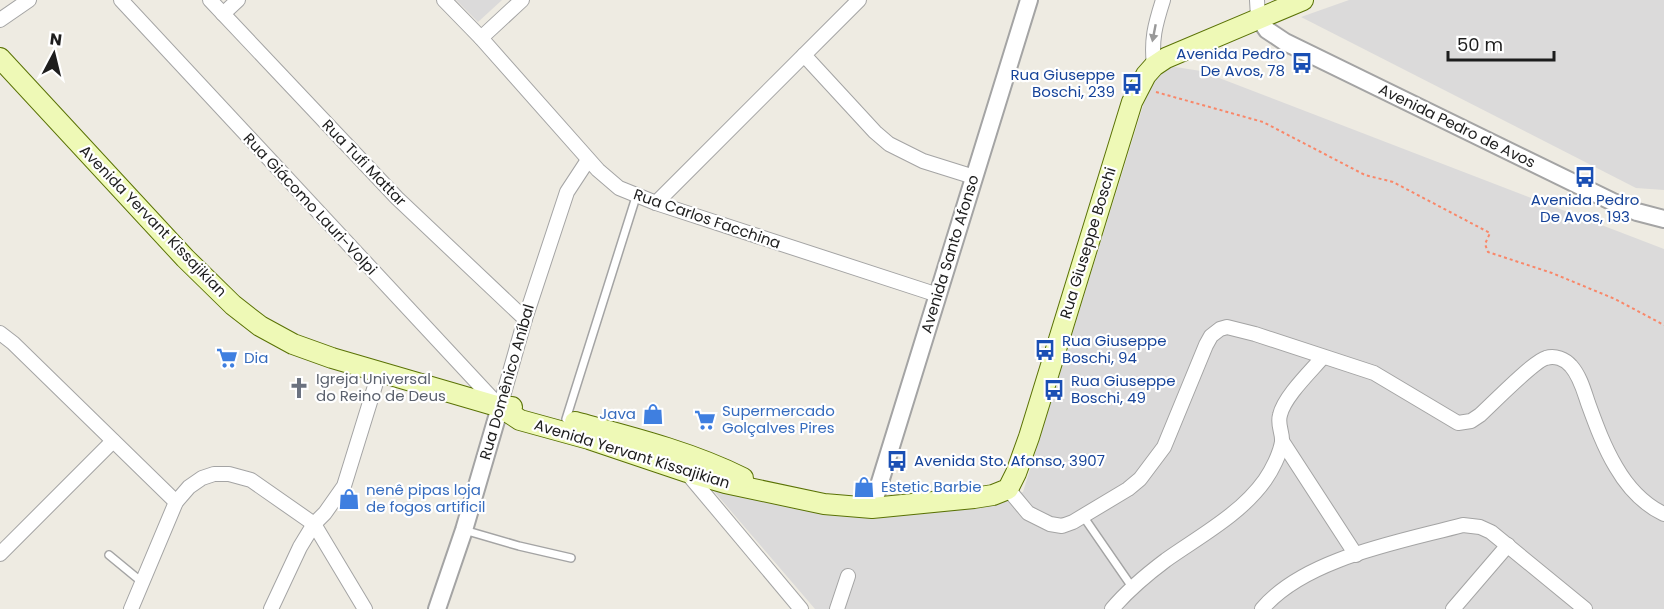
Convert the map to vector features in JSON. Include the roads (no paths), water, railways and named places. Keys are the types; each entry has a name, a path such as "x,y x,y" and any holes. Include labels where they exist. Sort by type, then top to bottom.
{"main road":[{"path":"1154,66 1258,9 1303,0"},
{"name":"Avenida Yervant Kissajikian","path":"0,58 182,255 233,305 260,326 293,344 379,373 500,407 522,407 566,419 684,463 725,483 824,504 872,508 974,498 993,495 1008,489"},
{"name":"Rua Giuseppe Boschi","path":"1008,489 1029,437 1128,113 1139,87 1154,66"},
{"name":"Avenida Yervant Kissajikian","path":"500,407 520,420 684,463"}],"street":[{"path":"0,20 29,0"},
{"name":"Rua Giácomo Lauri-Volpi","path":"121,0 500,407"},
{"name":"Rua Tufi Mattar","path":"210,0 397,198 525,319"},
{"path":"223,14 238,0"},
{"name":"Rua Carlos Facchina","path":"444,0 481,38 588,160 619,188 636,197 938,295"},
{"path":"481,38 522,0"},
{"path":"656,203 859,0"},
{"name":"Avenida Santo Afonso","path":"872,508 1029,0"},
{"path":"1154,66 1152,46 1154,29 1163,0"},
{"name":"Avenida Pedro de Avos","path":"1258,9 1267,30 1285,42 1613,202 1637,212 1664,219"},
{"path":"804,55 875,132 889,144 923,161 974,177"},
{"name":"Rua Domênico Aníbal","path":"437,609 464,530 525,319 567,192 588,160"},
{"path":"1008,489 1028,513 1050,524 1062,526 1128,489 1149,469 1164,447 1211,336 1227,327 1374,373 1451,420 1464,423 1480,415 1540,361 1554,357 1562,359 1571,365 1579,379 1615,466 1636,494 1664,514"},
{"path":"0,333 176,502"},
{"path":"1323,357 1283,408 1278,428 1282,441 1356,555"},
{"path":"271,609 300,547 314,524 325,513 344,486 379,373"},
{"path":"0,554 113,441"},
{"path":"1112,609 1132,587 1226,519 1251,496 1265,480 1275,462 1282,441"},
{"path":"684,463 801,609"},
{"path":"131,609 176,502 189,487 202,478 214,474 229,474 251,480 314,524 365,609"},
{"path":"1262,609 1270,600 1303,575 1356,555 1463,525 1480,527 1491,532 1585,609"},
{"path":"1454,609 1508,544"},
{"path":"837,609 848,576"}],"lane":[{"path":"566,419 636,197"},
{"path":"1083,516 1132,587"},
{"path":"464,530 571,558"},
{"path":"109,555 143,583"}],"place":[{"name":"Avenida Pedro De Avos, 78","path":"1302,63"},
{"name":"Rua Giuseppe Boschi, 239","path":"1132,84"},
{"name":"Avenida Pedro De Avos, 193","path":"1585,177"},
{"name":"Rua Giuseppe Boschi, 94","path":"1045,350"},
{"name":"Dia","path":"227,358"},
{"name":"Igreja Universal do Reino de Deus","path":"299,388"},
{"name":"Rua Giuseppe Boschi, 49","path":"1054,390"},
{"name":"Java","path":"653,414"},
{"name":"Supermercado Golçalves Pires","path":"705,420"},
{"name":"Avenida Sto. Afonso, 3907","path":"897,461"},
{"name":"Estetic Barbie","path":"864,487"},
{"name":"nenê pipas loja de fogos artificil","path":"349,499"}]}
